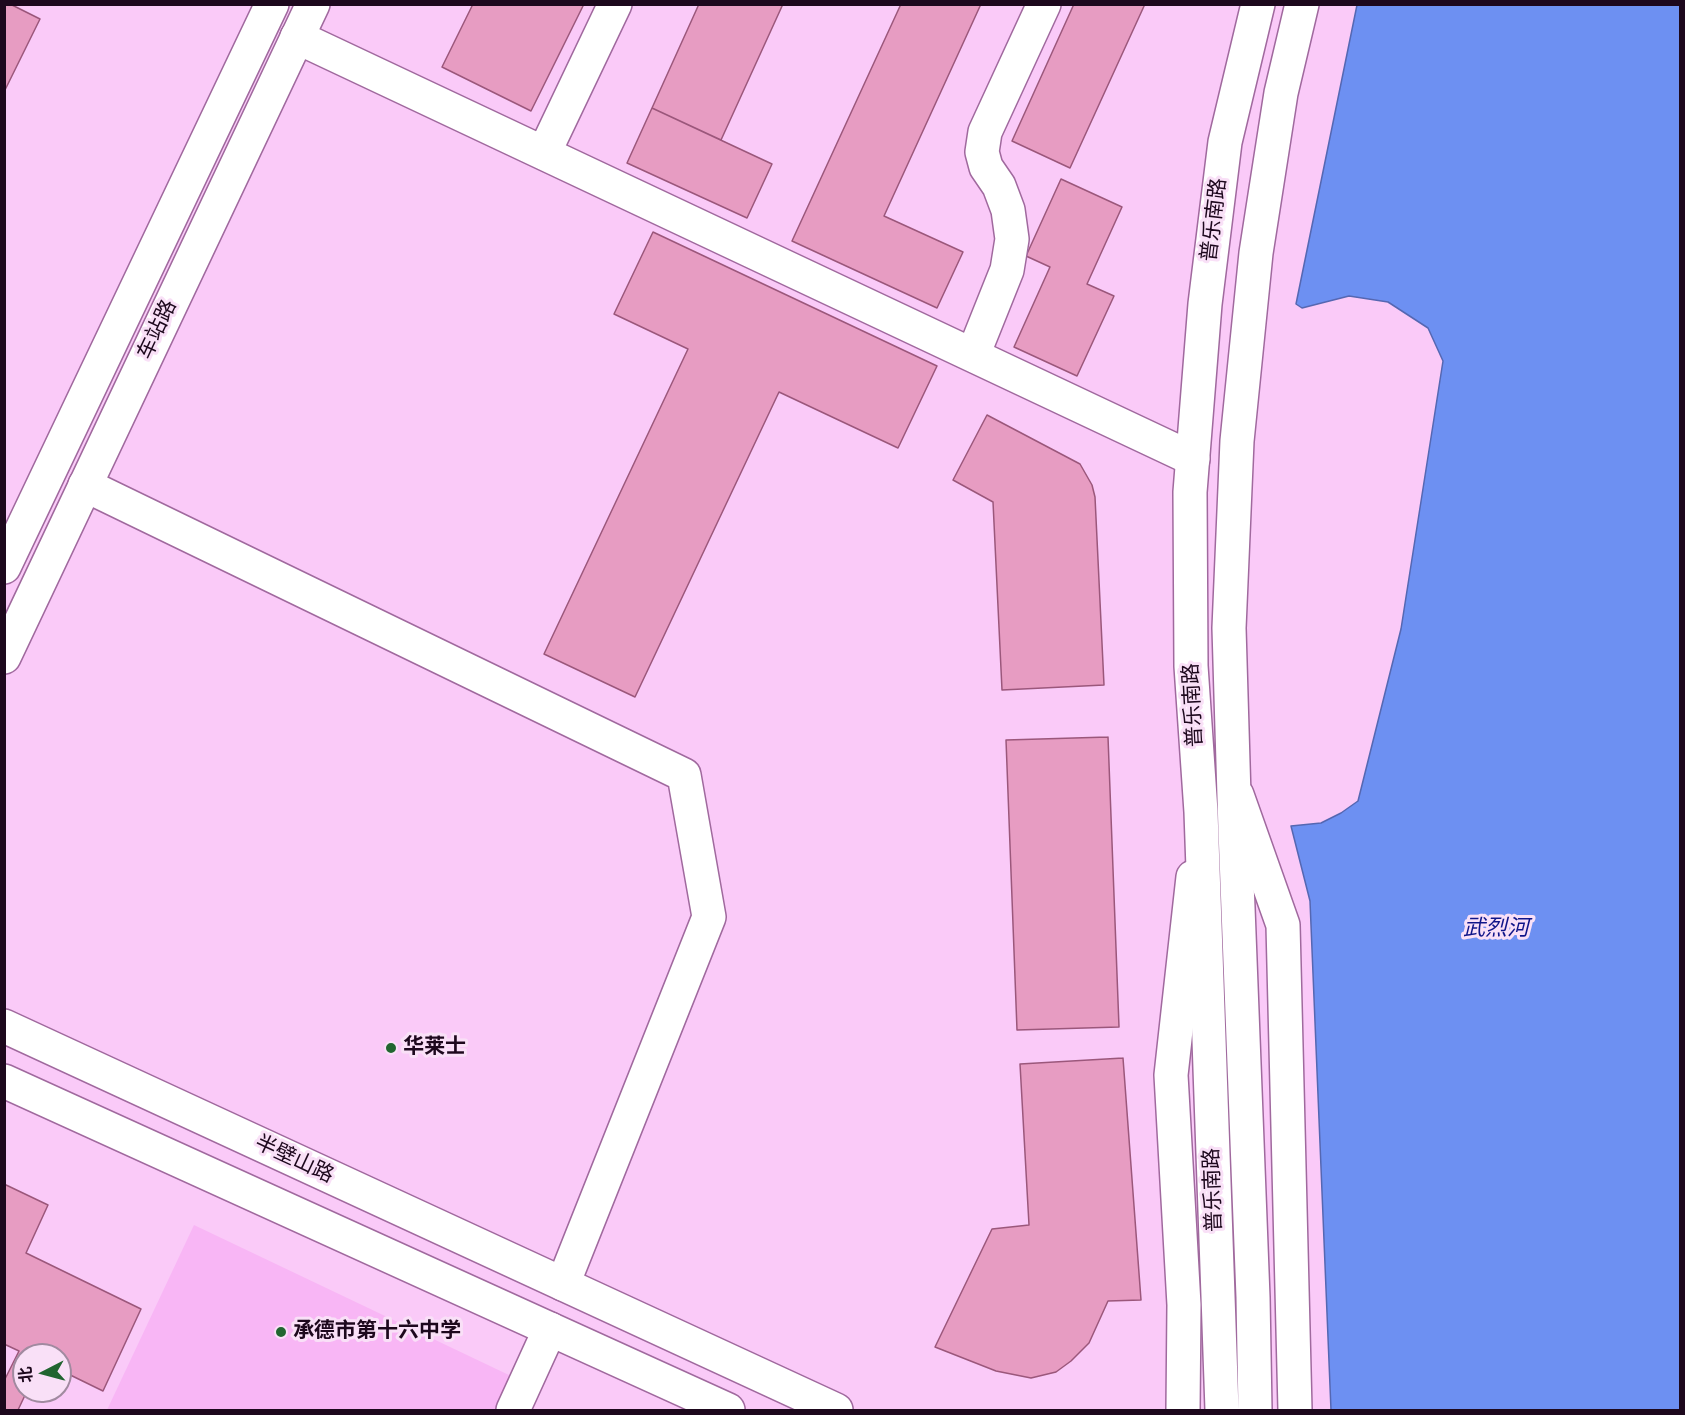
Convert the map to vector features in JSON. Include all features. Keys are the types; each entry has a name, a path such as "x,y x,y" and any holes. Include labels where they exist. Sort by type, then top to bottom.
{"main road":[{"name":"车站路","path":"4,567 272,4"},
{"name":"车站路","path":"4,657 313,4"},
{"path":"544,153 615,4"},
{"path":"973,355 1007,270 1012,239 1008,210 999,186 986,167 982,152 985,132 1044,4"},
{"name":"普乐南路","path":"1222,1410 1201,812 1191,666 1190,492 1205,304 1225,142 1258,4"},
{"name":"普乐南路","path":"1255,1410 1229,628 1237,441 1256,253 1281,93 1302,4"},
{"path":"297,37 1193,459"},
{"path":"85,485 684,775 709,917 573,1289"},
{"path":"1234,788 1282,925 1295,1410"},
{"path":"1183,1410 1184,1305 1171,1075 1201,812"},
{"name":"半壁山路","path":"4,1026 836,1410"},
{"path":"4,1081 728,1410"},
{"path":"513,1410 558,1333"}],"shaded area":[{"name":"承德市第十六中学","path":"194,1225 511,1376 495,1410 107,1410"}],"water":[{"name":"武烈河","path":"1357,5 1680,5 1680,1410 1331,1410 1310,901 1291,826 1321,823 1358,801 1401,629 1443,361 1428,328 1388,302 1349,296 1302,308 1296,304"}],"building":[{"path":"4,4 10,4 40,19 4,92"},
{"path":"473,4 584,4 531,111 442,67"},
{"path":"699,4 783,4 721,140 652,108"},
{"path":"901,4 981,4 884,216 963,252 937,308 792,241"},
{"path":"1074,4 1145,4 1070,168 1012,141"},
{"path":"652,108 772,164 747,218 627,163"},
{"path":"1061,179 1122,207 1087,284 1114,296 1077,376 1014,347 1050,267 1026,256"},
{"path":"653,232 937,366 898,448 779,392 635,697 544,654 688,349 614,314"},
{"path":"987,415 1080,464 1092,485 1095,497 1104,685 1002,690 993,502 953,480"},
{"path":"1108,737 1119,1027 1017,1030 1006,740"},
{"path":"1123,1058 1141,1300 1108,1301 1089,1343 1071,1361 1056,1372 1031,1378 996,1371 935,1347 992,1229 1029,1225 1020,1064"},
{"path":"4,1184 48,1205 26,1253 141,1309 103,1391 72,1376 72,1343 12,1343 12,1348 4,1344"},
{"path":"12,1365 12,1403 21,1403 18,1410 4,1410 4,1381"}],"place":[{"name":"华莱士","path":"391,1048"},
{"name":"承德市第十六中学","path":"281,1332"}]}
